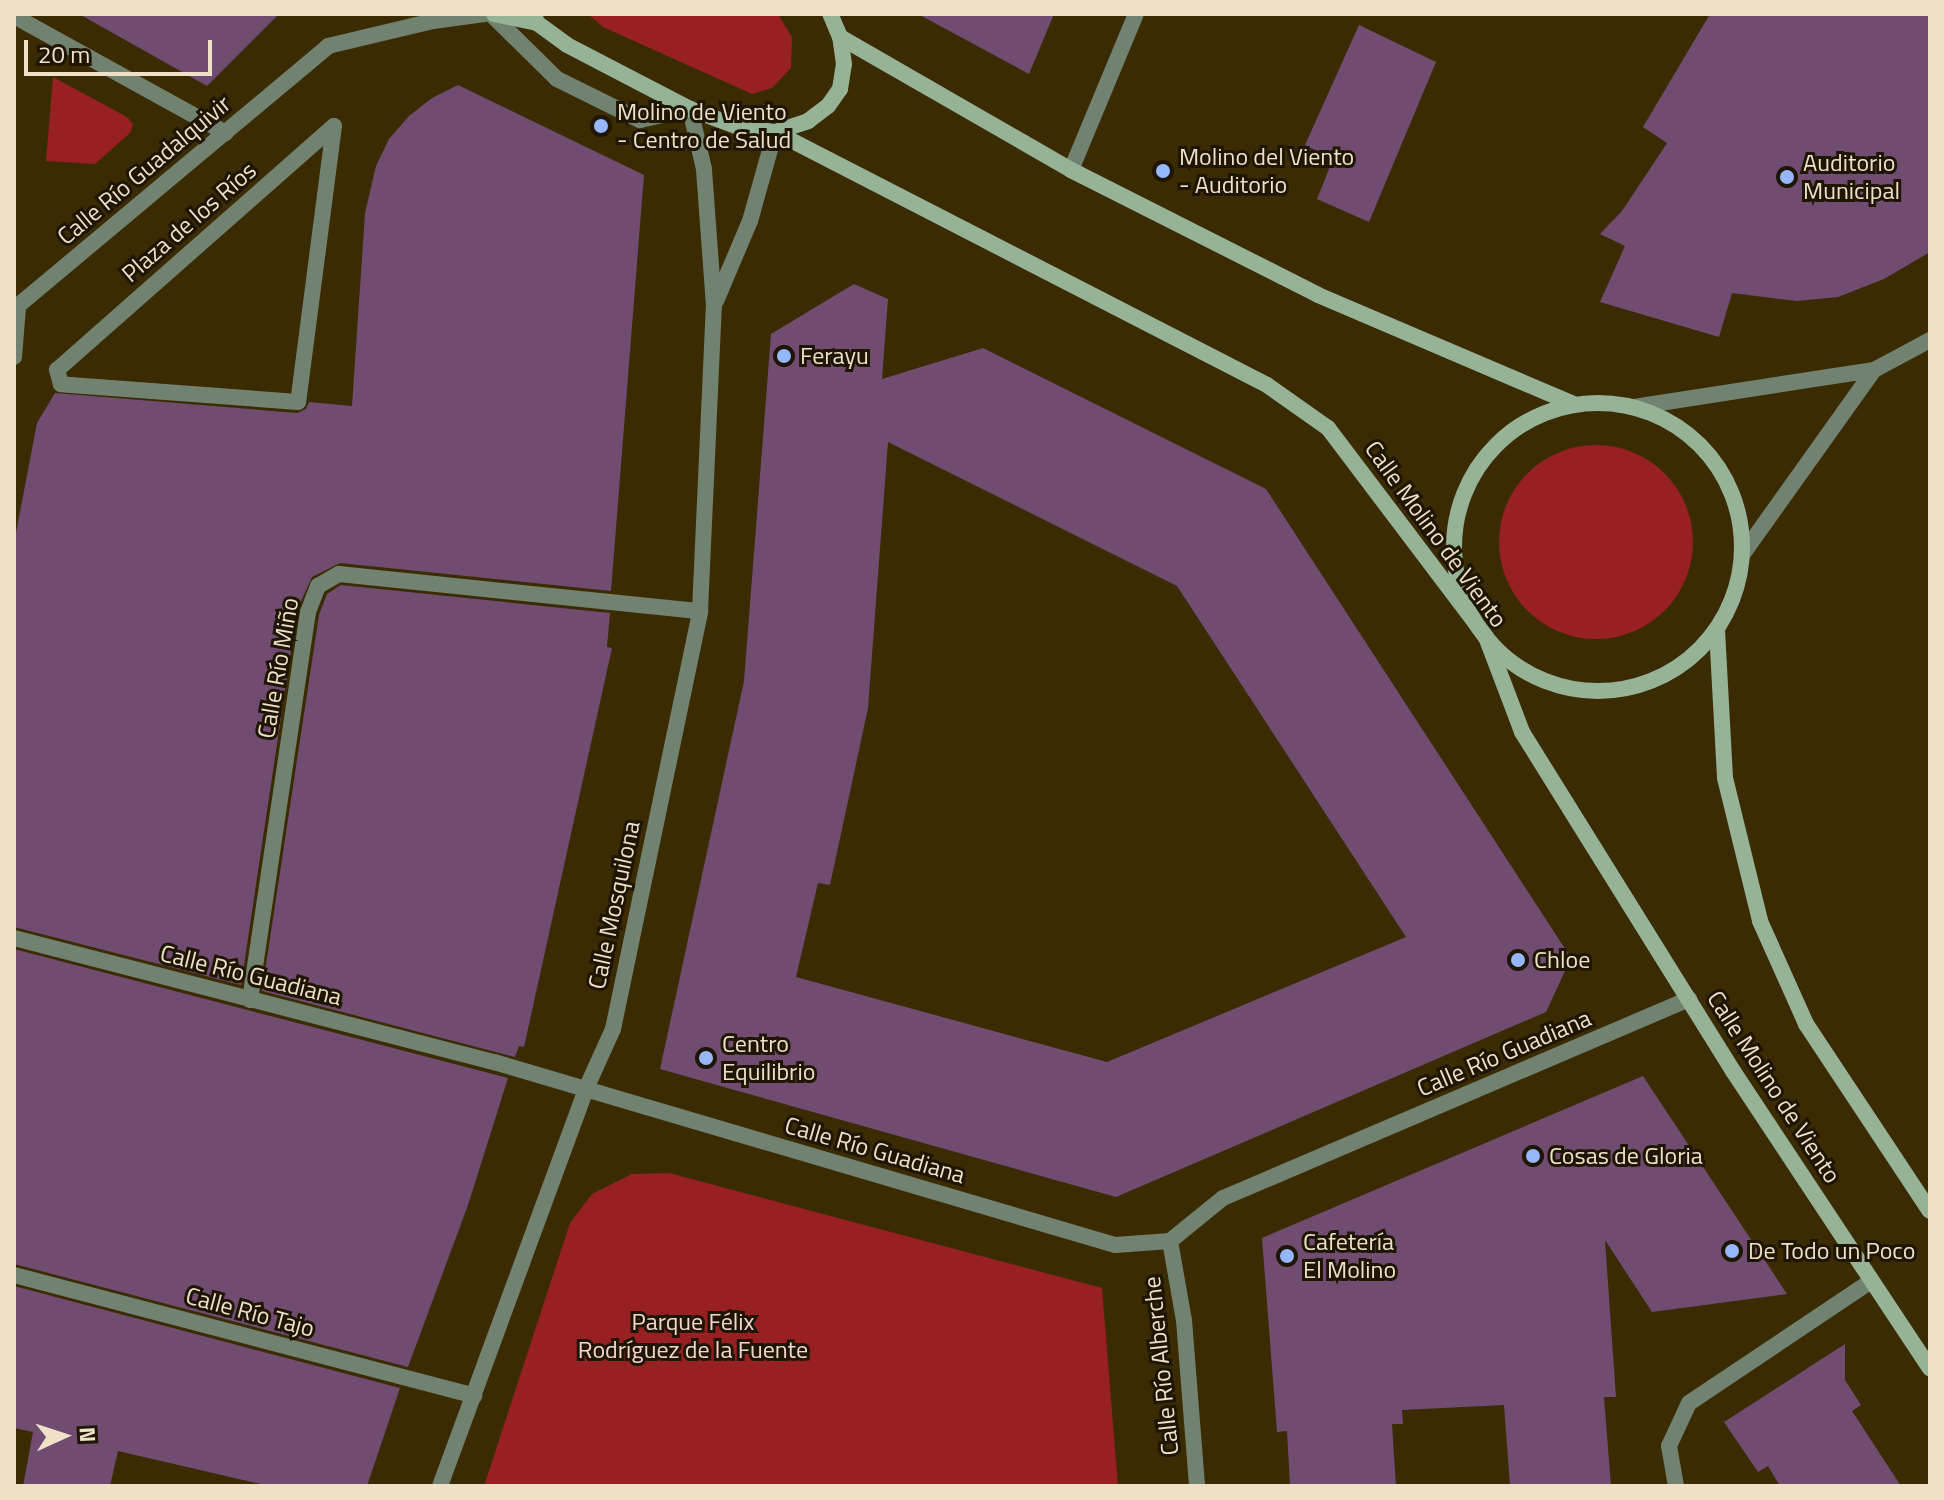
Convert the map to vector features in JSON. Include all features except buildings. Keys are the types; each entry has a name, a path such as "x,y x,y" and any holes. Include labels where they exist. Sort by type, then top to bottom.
{"main road":[{"path":"490,14 536,18 567,45 690,109 736,126 775,132 808,121 828,106 840,89 844,64 840,37 830,14"},
{"path":"840,37 1071,170 1318,295 1573,404"},
{"name":"Calle Molino de Viento","path":"775,132 1267,385 1328,428 1486,637 1522,732 1689,999 1930,1369"},
{"path":"1604,402 1634,407 1671,422 1702,446 1725,478 1739,516 1742,555 1735,595 1717,630 1691,658 1658,678 1622,690 1584,691 1536,676 1514,664 1486,637 1465,601 1455,559 1458,517 1472,476 1499,443 1533,418 1573,404 1604,402"},
{"path":"1717,630 1725,778 1760,921 1806,1024 1930,1211"}],"street":[{"path":"490,14 557,79 640,120 690,109"},
{"name":"Calle Río Guadalquivir","path":"16,308 328,46 433,21 490,14"},
{"path":"1071,170 1136,14"},
{"path":"14,16 226,133"},
{"name":"Calle Mosquilona","path":"440,1486 585,1091 613,1029 700,611 714,306 704,169 690,109"},
{"name":"Plaza de los Ríos","path":"334,126 312,294 298,402 61,384 57,370 334,126"},
{"name":"Calle Mosquilona","path":"714,306 750,221 775,132"},
{"path":"14,357 16,308"},
{"path":"1634,407 1874,370 1930,340"},
{"path":"1742,555 1874,370"},
{"name":"Calle Río Miño","path":"250,1000 308,612 318,586 339,574 700,611"},
{"name":"Calle Río Guadiana","path":"14,938 494,1062 1115,1245 1170,1241 1223,1198 1689,999"},
{"name":"Calle Río Alberche","path":"1170,1241 1184,1320 1197,1486"},
{"name":"Calle Río Tajo","path":"14,1275 474,1396"},
{"path":"1676,1486 1669,1446 1689,1403 1871,1281"}],"green space":[{"path":"588,14 778,14 792,37 791,68 772,88 752,94 603,27"},
{"path":"53,77 127,117 133,124 130,133 95,164 46,161"},
{"path":"1596,445 1633,453 1664,474 1685,505 1693,542 1685,579 1664,610 1633,631 1596,639 1559,631 1528,610 1507,579 1499,542 1507,505 1528,474 1559,453"},
{"name":"Parque Félix Rodríguez de la Fuente","path":"669,1173 1102,1288 1118,1486 484,1486 570,1223 592,1194 632,1174"}],"place":[{"name":"Molino de Viento - Centro de Salud","path":"601,126"},
{"name":"Molino del Viento - Auditorio","path":"1163,171"},
{"name":"Auditorio Municipal","path":"1787,177"},
{"name":"Ferayu","path":"784,356"},
{"name":"Chloe","path":"1518,960"},
{"name":"Centro Equilibrio","path":"706,1058"},
{"name":"Cosas de Gloria","path":"1533,1156"},
{"name":"De Todo un Poco","path":"1732,1251"},
{"name":"Cafetería El Molino","path":"1287,1256"}]}
